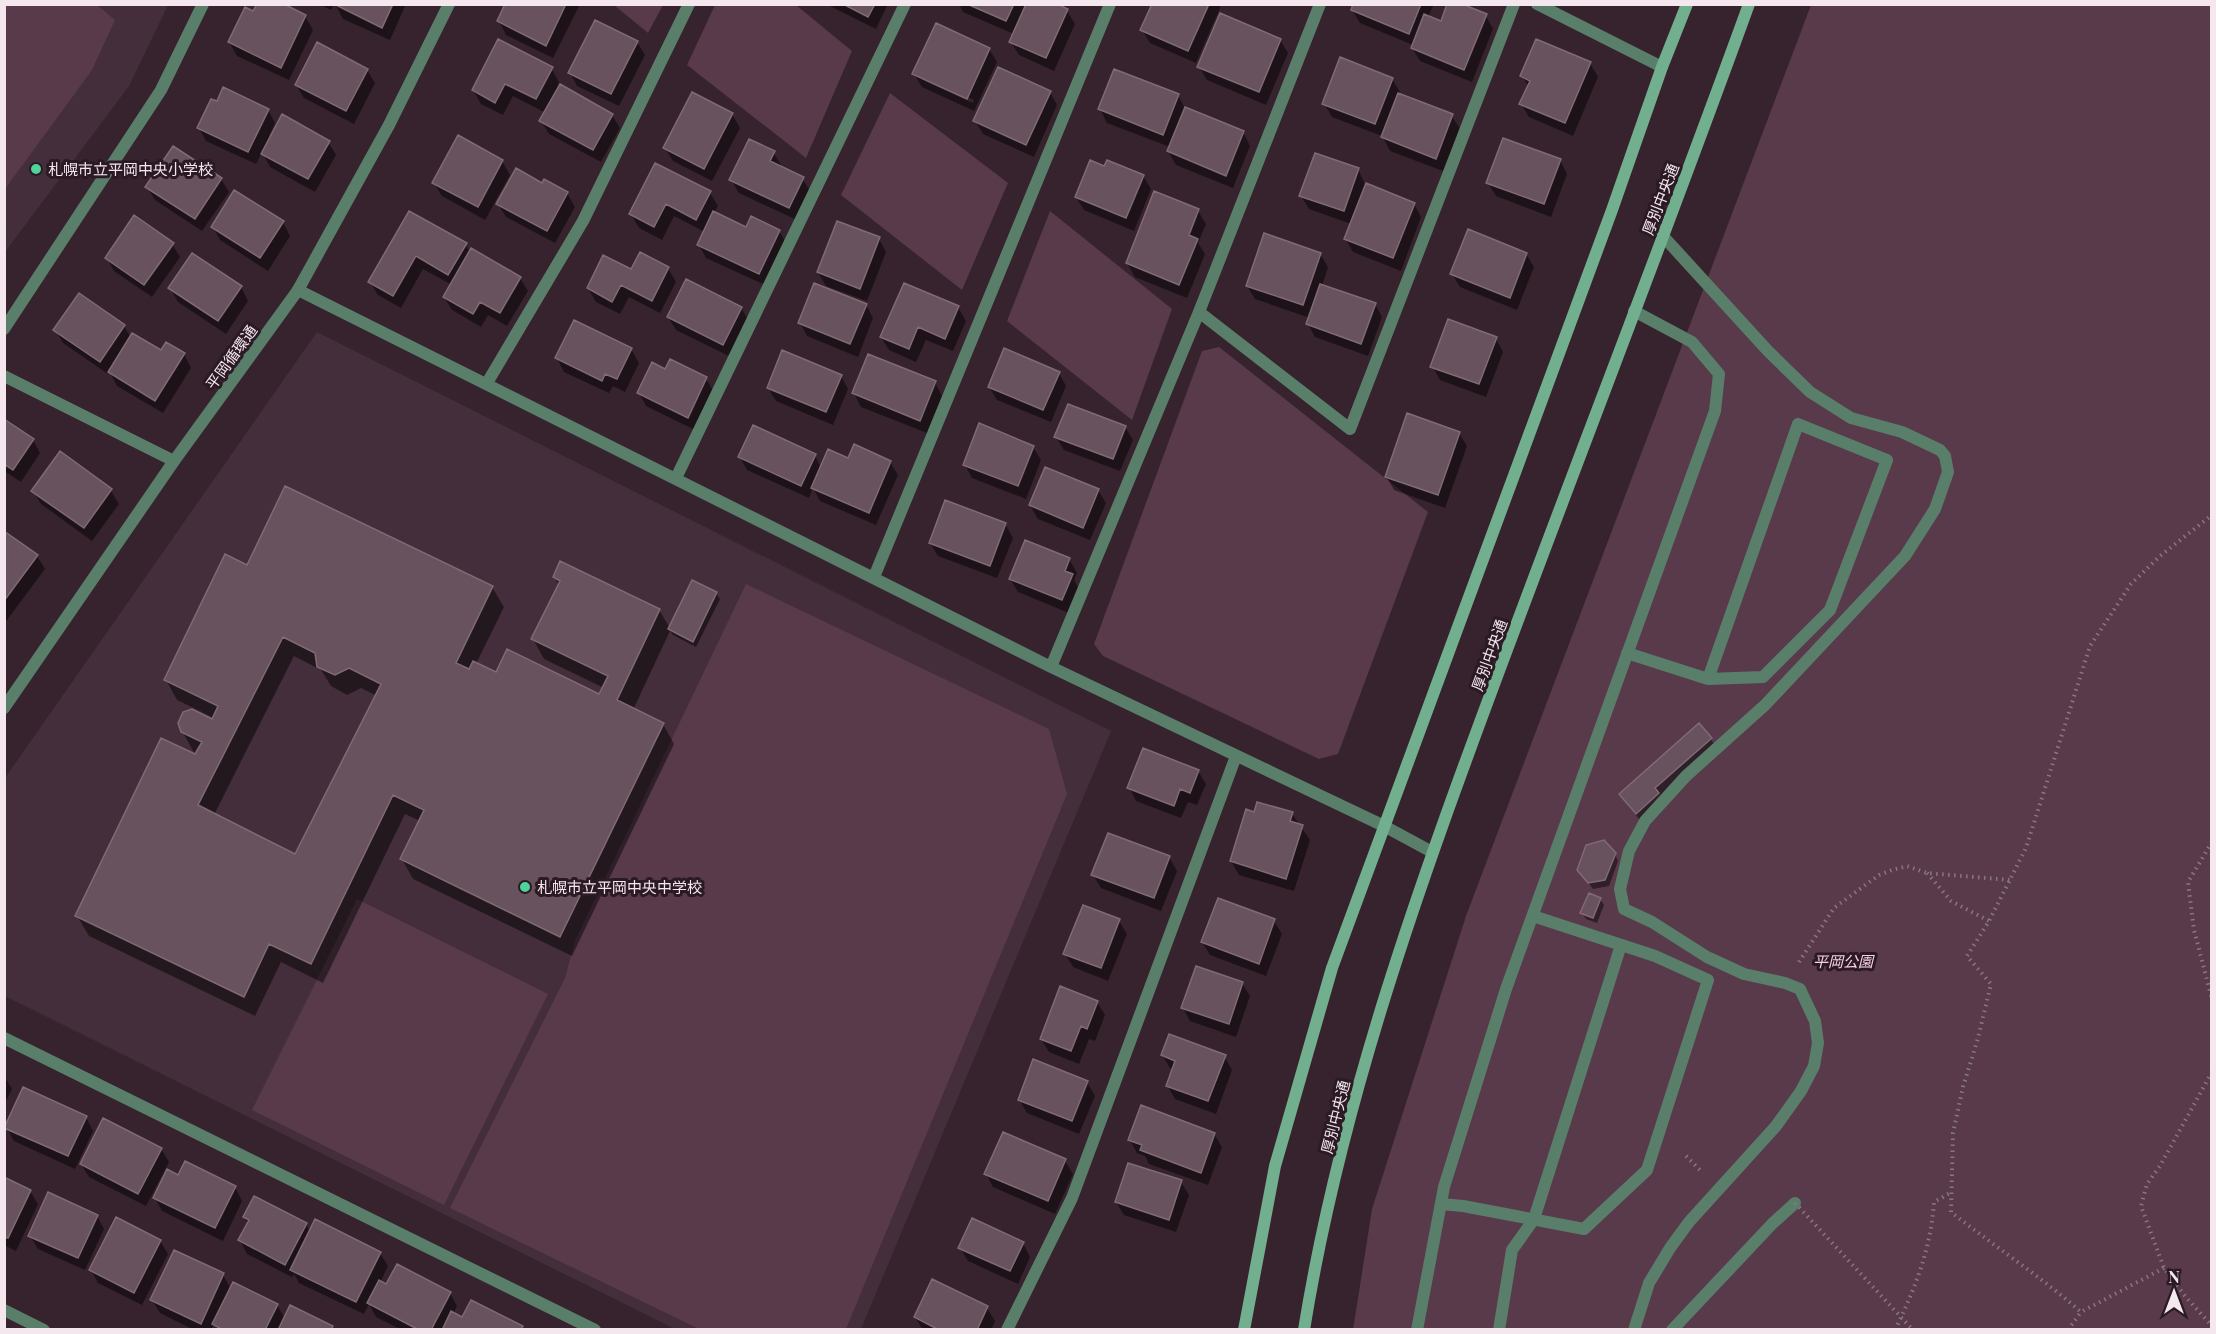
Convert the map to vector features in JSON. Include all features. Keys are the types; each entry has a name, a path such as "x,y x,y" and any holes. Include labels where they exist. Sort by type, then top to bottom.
{"main road":[{"path":"1244,1329 1275,1166 1332,968 1687,4"},
{"name":"厚別中央通","path":"1304,1329 1316,1254 1362,1066 1432,852 1749,4"}],"street":[{"path":"4,329 161,90 203,4"},
{"name":"平岡循環通","path":"4,708 174,461 298,290 389,125 449,4"},
{"path":"487,383 583,221 689,4"},
{"path":"676,478 905,4"},
{"path":"874,577 1110,4"},
{"path":"1051,666 1199,312 1320,4"},
{"path":"1199,312 1350,429 1514,4"},
{"path":"1537,4 1662,67"},
{"path":"1634,1329 1649,1283 1670,1248 1689,1222 1776,1126 1801,1091 1814,1066 1818,1043 1815,1021 1800,989 1785,983 1744,974 1726,966 1707,957 1652,922 1624,909 1620,889 1629,850 1645,821 1686,776 1765,705 1905,556 1935,509 1948,472 1945,456 1940,450 1902,432 1851,418 1810,392 1768,351 1662,235"},
{"path":"298,290 1051,666 1384,826 1432,852"},
{"path":"1418,1329 1444,1187 1506,989 1715,411 1719,374 1692,342 1634,310"},
{"path":"4,376 174,461"},
{"path":"1628,653 1708,679 1762,677 1830,610 1887,460 1798,424 1708,679"},
{"path":"1006,1329 1072,1198 1236,756"},
{"path":"1441,1204 1463,1206 1584,1229 1647,1170 1708,980 1654,956 1533,916"},
{"path":"1499,1329 1512,1250 1533,1219 1621,945"},
{"path":"4,1038 596,1329"},
{"path":"1672,1329 1795,1203"},
{"path":"4,1310 44,1329"}],"path":[{"path":"2081,1312 2025,1266 1951,1212 1953,1133 1991,984 1967,956 1989,921 2026,848 2090,645 2131,584 2160,556 2211,515"},
{"path":"2211,842 2188,882 2194,930 2211,999"},
{"path":"1785,983 1834,908 1879,875 1907,866 1928,873 2010,880"},
{"path":"1928,873 1951,902 1989,921"},
{"path":"2211,1072 2160,1166 2147,1184 2141,1206 2164,1268 2211,1326"},
{"path":"1895,1329 1913,1292 1925,1254 1933,1222 1934,1202 1950,1193"},
{"path":"1795,1203 1913,1329"},
{"path":"2068,1329 2081,1312 2164,1268"}],"shaded area":[{"name":"札幌市立平岡中央小学校","path":"5,5 168,5 129,86 5,252"},
{"name":"札幌市立平岡中央中学校","path":"317,332 1111,731 861,1329 675,1329 5,996 5,778"}],"green space":[{"path":"5,4 97,5 115,20 92,70 5,189"},
{"path":"614,5 663,5 648,33"},
{"path":"715,5 796,5 852,51 806,158 687,65"},
{"name":"平岡公園","path":"1811,5 2211,5 2211,1329 1353,1330 1372,1209 1466,916"},
{"path":"890,93 1008,183 962,290 841,195"},
{"path":"1050,211 1172,309 1132,420 1007,321"},
{"path":"1219,347 1428,512 1338,754 1319,759 1103,656 1094,644 1202,351"},
{"path":"746,584 1049,729 1067,794 846,1329 699,1329 450,1208 565,978 575,941"},
{"path":"357,899 548,994 444,1205 252,1110"}],"building":[{"path":"257,4 284,4 306,15 281,68 228,42 245,7 253,11"},
{"path":"334,4 393,4 382,28"},
{"path":"505,4 566,4 546,46 497,21"},
{"path":"843,4 875,4 868,17"},
{"path":"967,4 1014,4 1006,21"},
{"path":"1026,4 1057,4 1068,9 1046,58 1009,42"},
{"path":"1152,4 1209,4 1188,51 1140,30"},
{"path":"1353,4 1421,4 1409,34 1351,10"},
{"path":"1447,4 1462,4 1487,14 1464,70 1411,48 1424,14 1441,21"},
{"path":"1220,13 1281,39 1259,92 1197,67"},
{"path":"595,20 638,41 611,94 568,73"},
{"path":"936,23 990,48 967,99 912,74"},
{"path":"498,39 553,67 536,99 505,84 495,103 472,90"},
{"path":"1536,39 1591,62 1565,123 1519,104 1530,81 1520,76"},
{"path":"317,42 368,69 346,111 295,85"},
{"path":"1340,57 1393,78 1375,124 1322,104"},
{"path":"998,67 1051,91 1026,145 973,121"},
{"path":"1114,69 1179,94 1163,135 1098,109"},
{"path":"560,84 613,114 593,150 539,121"},
{"path":"223,87 269,109 248,152 197,128 211,99 217,101"},
{"path":"692,92 733,113 704,169 663,148"},
{"path":"1398,93 1453,114 1436,159 1381,137"},
{"path":"1185,107 1244,131 1226,176 1167,151"},
{"path":"282,114 330,141 308,179 261,154"},
{"path":"458,135 503,160 478,207 432,183"},
{"path":"1503,138 1561,159 1544,204 1486,183"},
{"path":"749,139 775,151 770,161 804,177 789,208 729,180"},
{"path":"173,146 222,178 195,219 145,187"},
{"path":"1315,153 1359,168 1344,211 1299,196"},
{"path":"1090,160 1104,166 1107,160 1144,175 1126,218 1075,197"},
{"path":"655,163 711,191 696,220 666,204 654,227 629,214"},
{"path":"516,168 542,183 544,179 568,192 547,231 496,204"},
{"path":"1366,183 1415,203 1393,258 1344,239"},
{"path":"234,190 284,221 260,258 211,227"},
{"path":"1154,191 1199,209 1189,235 1198,239 1179,285 1126,263"},
{"path":"409,211 467,243 448,275 416,256 393,296 368,282"},
{"path":"713,211 746,227 751,216 780,230 759,274 697,245"},
{"path":"134,215 174,243 144,285 105,258"},
{"path":"837,221 880,237 860,289 817,272"},
{"path":"1468,229 1527,253 1510,298 1450,274"},
{"path":"1264,233 1321,253 1303,305 1246,286"},
{"path":"471,248 521,277 500,313 480,302 473,314 443,297"},
{"path":"640,252 669,267 652,301 621,285 612,302 587,288 603,255 631,269"},
{"path":"192,253 242,286 218,321 168,288"},
{"path":"686,279 742,307 723,345 667,317"},
{"path":"814,283 867,304 850,344 798,323"},
{"path":"904,283 959,306 945,339 918,327 909,349 880,337"},
{"path":"1320,284 1376,303 1361,344 1306,324"},
{"path":"79,293 125,325 100,362 53,330"},
{"path":"1448,319 1497,337 1479,384 1430,367"},
{"path":"574,320 632,348 617,379 605,374 602,381 555,358"},
{"path":"132,333 161,350 166,342 185,353 155,401 108,372"},
{"path":"1004,348 1060,372 1043,410 988,387"},
{"path":"782,350 842,375 826,412 767,388"},
{"path":"868,354 936,381 920,421 852,393"},
{"path":"670,359 707,377 688,418 637,393 652,362 665,369"},
{"path":"1068,404 1126,426 1113,459 1054,437"},
{"path":"1407,413 1460,432 1438,495 1385,477"},
{"path":"4,419 34,439 13,470 4,464"},
{"path":"979,423 1034,446 1018,486 963,465"},
{"path":"753,425 816,454 801,486 738,457"},
{"path":"854,444 891,461 869,513 811,488 828,449 848,458"},
{"path":"60,451 112,489 84,528 31,491"},
{"path":"1045,467 1099,489 1083,528 1029,505"},
{"path":"285,486 493,586 456,663 469,669 473,661 496,672 507,649 599,694 608,676 531,639 560,581 553,577 560,561 660,609 617,700 664,723 560,937 400,859 424,810 393,795 311,964 269,944 244,997 75,916 161,738 195,754 202,742 181,732 178,723 183,712 192,709 212,719 218,706 164,680 225,554 247,565","holes":["283,637 315,653 317,667 335,675 349,668 381,684 295,854 198,805"]},
{"path":"945,500 1006,523 990,566 929,543"},
{"path":"4,531 38,555 4,601"},
{"path":"1025,540 1070,558 1065,571 1073,574 1062,600 1009,579"},
{"path":"692,580 717,592 693,642 668,629"},
{"path":"1699,723 1712,738 1655,788 1659,793 1636,814 1619,794"},
{"path":"1143,748 1199,770 1190,793 1180,789 1174,806 1127,788"},
{"path":"1257,802 1293,812 1290,821 1303,825 1286,879 1230,861 1246,809 1254,812"},
{"path":"1108,833 1170,856 1154,898 1091,875"},
{"path":"1604,840 1616,853 1605,880 1588,883 1577,870 1586,845"},
{"path":"1589,893 1601,898 1593,918 1580,913"},
{"path":"1218,898 1275,919 1259,964 1201,942"},
{"path":"1083,905 1120,919 1101,968 1063,954"},
{"path":"1196,966 1243,982 1229,1024 1181,1008"},
{"path":"1060,986 1098,1001 1087,1029 1081,1026 1071,1051 1040,1039"},
{"path":"1169,1034 1226,1055 1208,1101 1166,1086 1175,1061 1161,1055"},
{"path":"1033,1059 1088,1081 1072,1121 1018,1100"},
{"path":"23,1087 87,1116 68,1156 4,1128"},
{"path":"1141,1105 1215,1133 1201,1173 1140,1150 1142,1145 1128,1140"},
{"path":"103,1118 162,1148 138,1194 80,1164"},
{"path":"1003,1132 1066,1159 1048,1201 984,1174"},
{"path":"185,1161 236,1186 215,1228 153,1198 167,1169 178,1175"},
{"path":"1128,1163 1182,1180 1169,1220 1115,1202"},
{"path":"4,1177 31,1190 8,1238 4,1237"},
{"path":"48,1192 98,1215 78,1258 28,1236"},
{"path":"254,1196 307,1223 285,1265 238,1240 249,1220 243,1217"},
{"path":"116,1217 161,1240 134,1293 89,1270"},
{"path":"972,1218 1024,1242 1010,1271 958,1248"},
{"path":"315,1219 381,1252 356,1302 290,1270"},
{"path":"174,1250 224,1273 201,1324 150,1300"},
{"path":"397,1264 451,1292 431,1330 419,1330 367,1303 379,1280 386,1284"},
{"path":"932,1279 988,1306 977,1330 939,1330 914,1317"},
{"path":"233,1282 278,1304 265,1330 223,1330 212,1324"},
{"path":"471,1300 523,1326 521,1330 442,1330 451,1311 462,1317"},
{"path":"290,1305 333,1326 331,1330 278,1330"}],"place":[{"name":"札幌市立平岡中央小学校","path":"36,169"},
{"name":"札幌市立平岡中央中学校","path":"525,887"}]}
